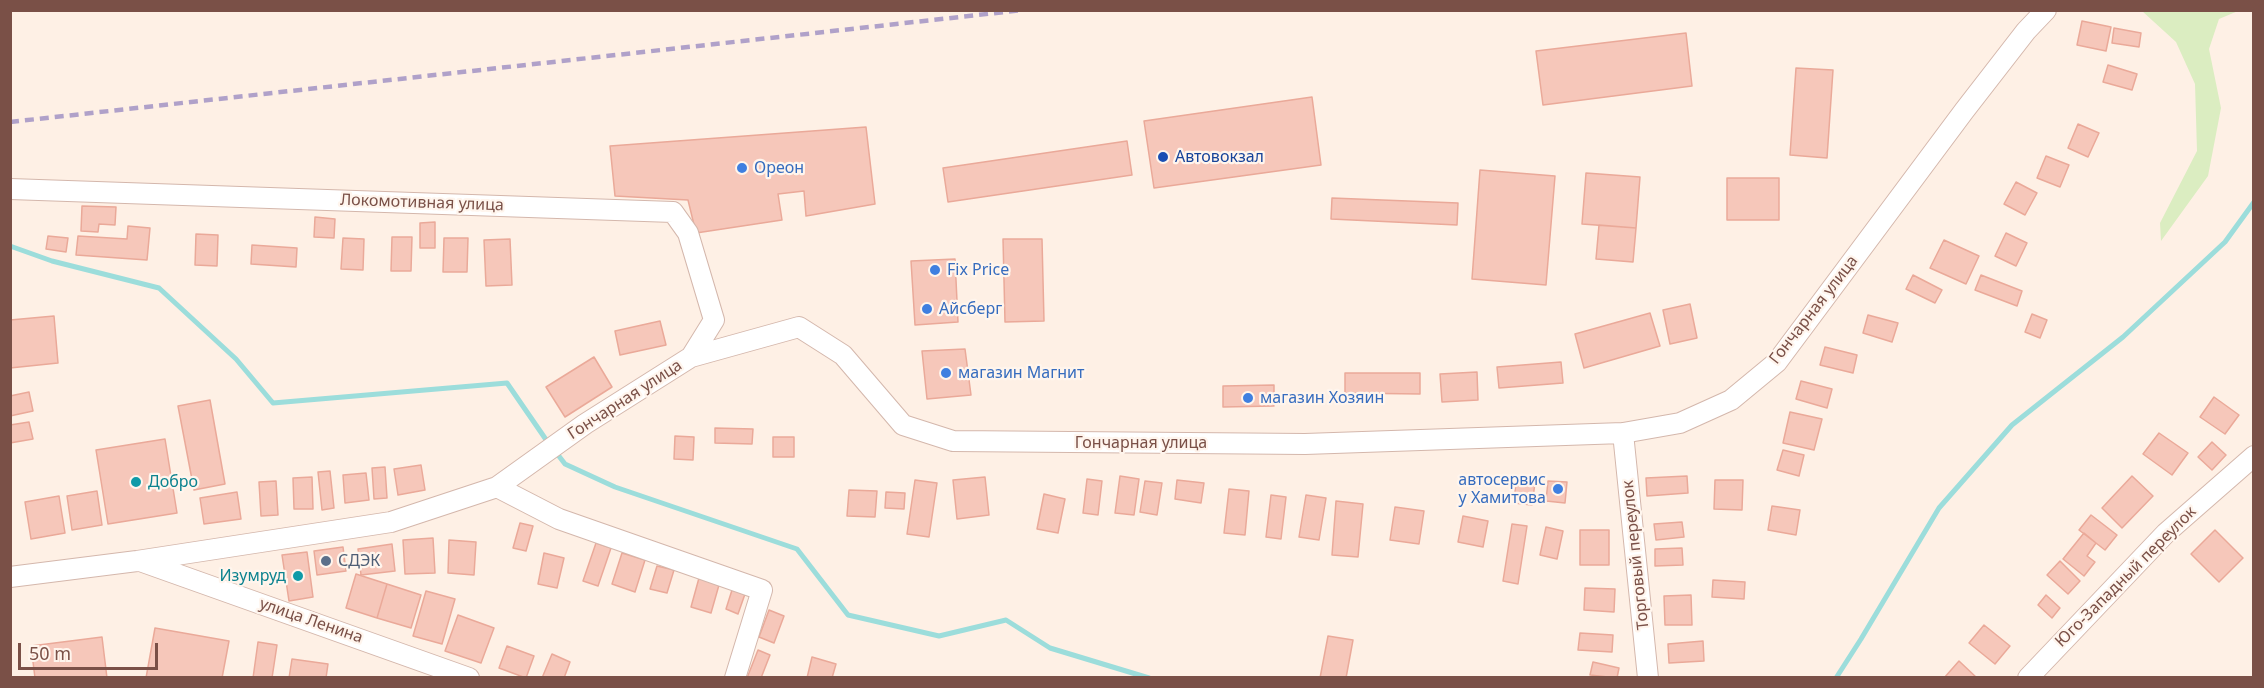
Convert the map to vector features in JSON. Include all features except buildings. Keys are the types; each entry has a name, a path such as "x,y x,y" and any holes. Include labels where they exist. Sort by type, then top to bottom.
{"street":[{"name":"Гончарная улица","path":"137,561 391,522 497,487 585,424 691,357 799,327 843,355 903,425 953,441 1305,444 1623,433 1680,423 1731,400 1776,362 1991,75 2046,10"},
{"name":"Локомотивная улица","path":"10,189 673,212 688,233 714,320 691,357"},
{"name":"Торговый переулок","path":"1623,433 1648,678"},
{"name":"Юго-Западный переулок","path":"2028,678 2166,533 2253,456"},
{"path":"497,487 559,519 762,590 735,678"},
{"name":"улица Ленина","path":"10,577 137,561 469,678"}],"green space":[{"path":"2142,11 2238,11 2219,19 2209,49 2221,108 2208,176 2161,241 2160,223 2197,151 2195,84 2176,42"}],"waterway":[{"path":"1836,678 1939,508 2012,425 2123,337 2225,242 2254,202"},
{"path":"10,246 52,261 159,288 236,359 273,403 507,383 549,444"},
{"path":"555,451 565,464 615,487 797,549 848,615 939,636 1006,620 1050,648 1149,678"}],"railway":[{"path":"10,122 1023,10"}],"place":[{"name":"Автовокзал","path":"1163,157"},
{"name":"Ореон","path":"742,168"},
{"name":"Fix Price","path":"935,270"},
{"name":"Айсберг","path":"927,309"},
{"name":"магазин Магнит","path":"946,373"},
{"name":"магазин Хозяин","path":"1248,398"},
{"name":"Добро","path":"136,482"},
{"name":"автосервис у Хамитова","path":"1558,489"},
{"name":"СДЭК","path":"326,561"},
{"name":"Изумруд","path":"298,576"}]}
